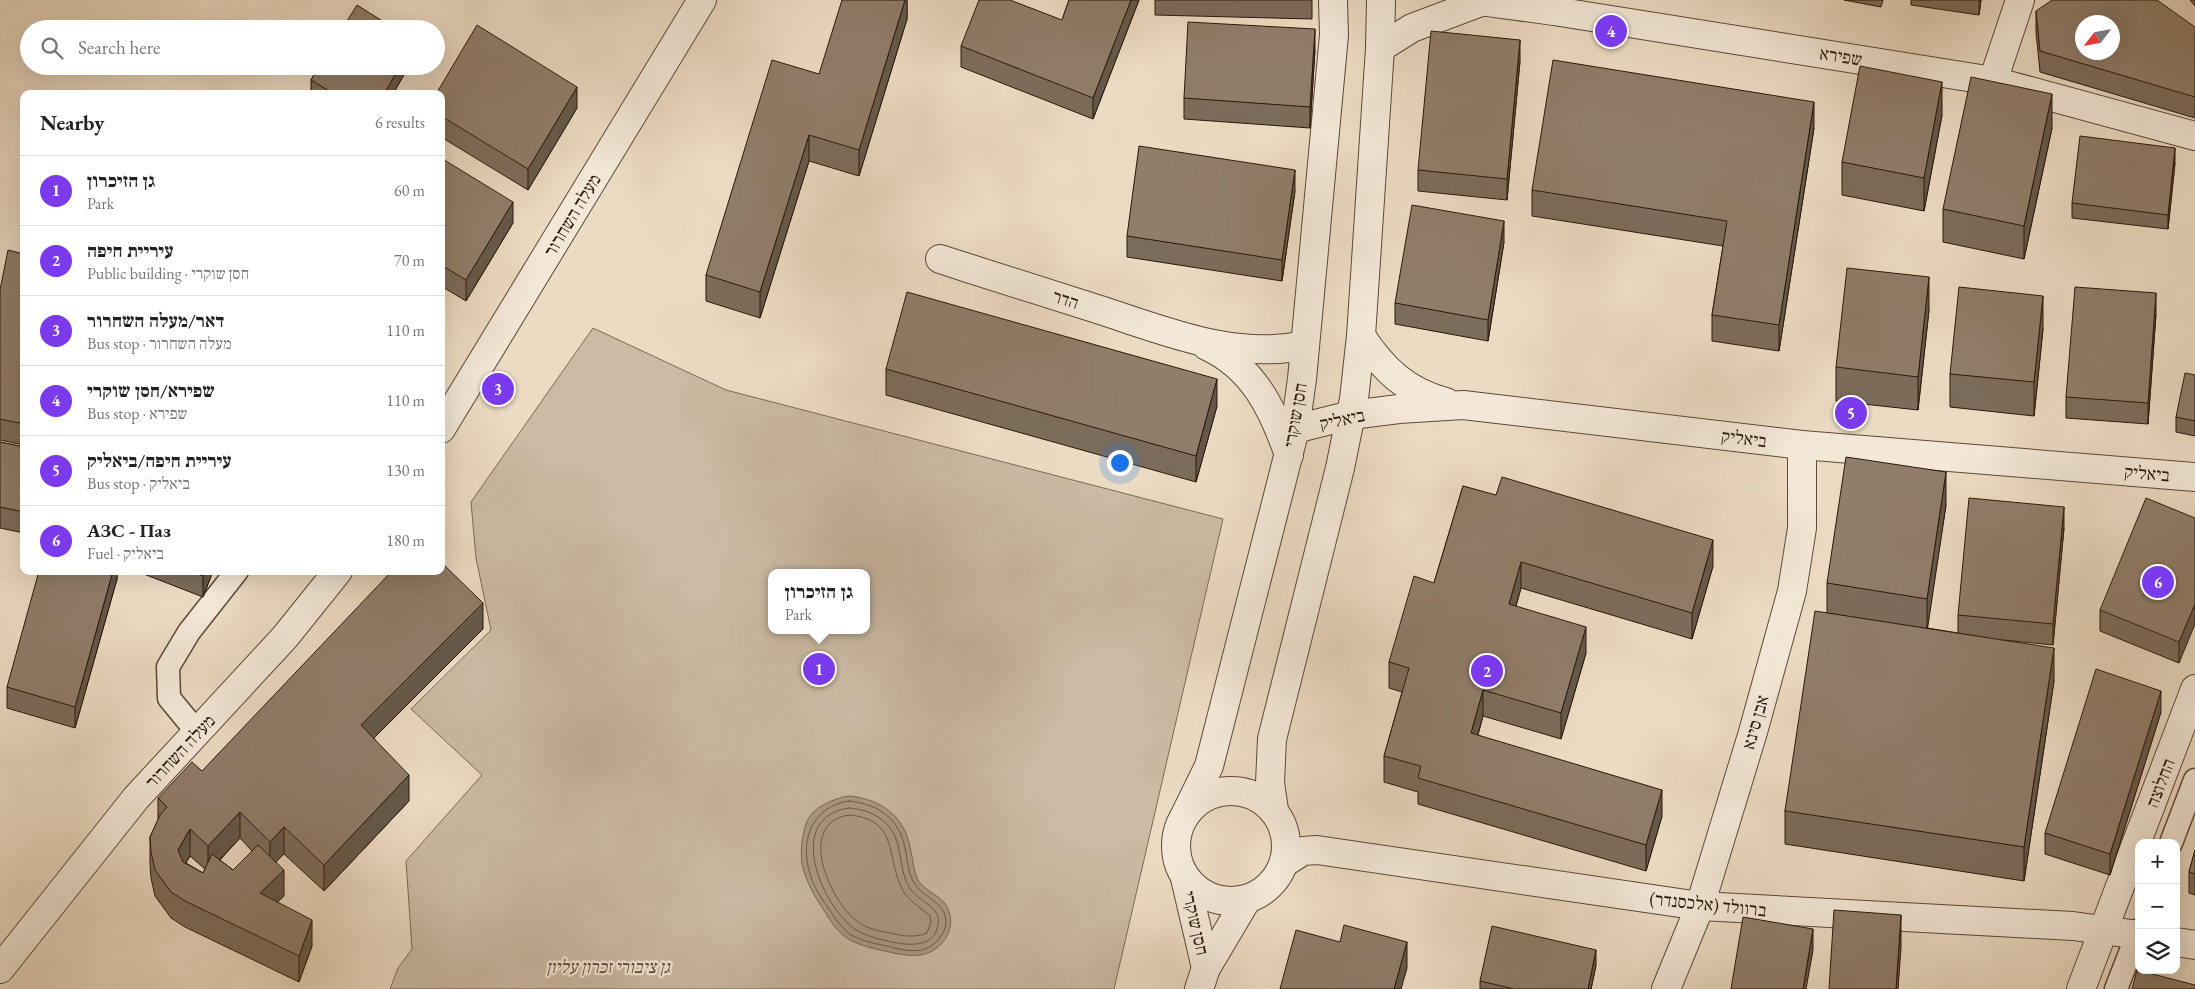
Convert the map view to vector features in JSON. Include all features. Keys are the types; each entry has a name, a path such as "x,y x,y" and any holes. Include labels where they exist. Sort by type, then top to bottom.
{"street":[{"name":"מעלה השחרור","path":"445,422 702,0"},
{"name":"חסן שוקרי","path":"1185,815 1209,766 1292,442 1305,345 1334,35 1333,0"},
{"path":"1274,810 1270,783 1272,739 1352,415 1361,336 1380,48 1381,0"},
{"path":"1993,81 2020,0"},
{"name":"שפירא","path":"1380,48 1412,28 1477,1 1564,12 1993,81 2195,136"},
{"name":"הדר","path":"940,259 1192,339 1214,349 1247,374 1292,442"},
{"path":"1361,336 1382,365 1399,380 1416,391 1431,397 1462,405"},
{"name":"הדר","path":"1192,339 1258,349 1288,349 1305,345"},
{"name":"ביאליק","path":"1292,442 1352,415 1399,409 1462,405 1802,446 2195,476"},
{"name":"אבן סינא","path":"1666,989 1700,906 1753,732 1792,591 1802,528 1802,446"},
{"name":"מעלה השחרור","path":"0,969 136,798 285,637 335,575"},
{"name":"החלוצה","path":"2081,989 2195,689"},
{"path":"1228,790 1245,792 1261,799 1274,810 1283,826 1287,844 1284,863 1276,879 1262,892 1246,899 1217,900 1197,890 1185,878 1178,862 1176,846 1178,829 1185,815 1196,802 1211,793 1228,790"},
{"name":"ברוולד (אלכסנדר)","path":"1284,863 1303,851 1317,850 1700,906 2073,926 2135,933"},
{"name":"חסן שוקרי","path":"1185,878 1203,978"},
{"name":"חסן שוקרי","path":"1203,978 1246,899"},
{"name":"מעלה השחרור","path":"0,954 28,935"},
{"path":"2180,943 2195,945"}],"lane":[{"path":"198,732 169,698 168,668 189,632 234,575"},
{"path":"2173,839 2195,780"},
{"path":"2116,989 2135,941"}],"green space":[{"name":"גן ציבורי זכרון עליון","path":"593,328 726,390 1223,519 1114,989 390,989 398,968 412,949 406,861 482,775 411,709 491,630 476,558 471,502"}],"water":[{"path":"849,796 880,805 896,818 907,836 918,880 946,905 951,919 949,933 941,944 930,952 915,955 899,954 869,947 850,940 833,924 811,889 801,859 802,840 807,821 813,812 822,805"}],"building":[{"path":"842,0 905,0 859,150 809,135 760,292 706,275 772,60 819,74"},
{"path":"979,0 1010,0 1062,20 1069,0 1131,0 1093,98 961,46"},
{"path":"2052,0 2157,0 2195,27 2195,97 2040,51 2036,11"},
{"path":"357,5 381,20 348,20"},
{"path":"1188,22 1315,29 1310,107 1184,98"},
{"path":"477,25 577,87 528,169 445,118 445,90 438,90"},
{"path":"1431,31 1520,40 1507,179 1418,170"},
{"path":"1553,60 1814,102 1779,325 1712,315 1727,221 1532,190"},
{"path":"1860,66 1942,82 1924,178 1842,162"},
{"path":"314,75 395,75 386,90 327,90 311,80"},
{"path":"1971,77 2052,94 2024,226 1943,209"},
{"path":"2080,136 2175,148 2168,215 2072,203"},
{"path":"1139,146 1295,170 1282,260 1127,236"},
{"path":"445,160 513,202 466,280 445,267"},
{"path":"1412,205 1504,221 1488,320 1395,303"},
{"path":"8,250 20,253 20,423 0,419 0,290"},
{"path":"1847,268 1929,277 1918,377 1836,367"},
{"path":"1959,287 2043,296 2034,382 1950,374"},
{"path":"2075,287 2156,293 2148,403 2066,397"},
{"path":"907,292 1217,379 1196,456 886,369"},
{"path":"2185,373 2195,375 2195,421 2176,417"},
{"path":"0,442 20,446 20,511 0,507"},
{"path":"1846,457 1946,472 1927,599 1827,583"},
{"path":"1502,477 1713,540 1692,613 1521,562 1509,604 1586,627 1561,713 1483,690 1471,733 1662,790 1646,845 1418,778 1421,766 1384,756 1409,668 1389,662 1414,576 1434,583 1463,486 1496,495"},
{"path":"1969,498 2064,507 2053,624 1958,615"},
{"path":"2146,498 2195,518 2195,604 2179,642 2100,610"},
{"path":"445,566 483,603 361,725 409,775 324,865 284,827 270,842 240,812 208,846 190,829 178,850 183,862 203,873 212,854 233,870 258,845 284,870 260,893 312,920 299,956 185,901 171,892 155,870 150,837 160,815 167,807 158,798 192,762 202,771 388,575 445,575"},
{"path":"38,575 112,575 75,707 7,687"},
{"path":"1815,611 2054,648 2024,847 1785,811"},
{"path":"2096,669 2161,691 2110,854 2045,833"},
{"path":"2195,850 2195,874 2189,872"},
{"path":"1834,910 1901,915 1896,989 1829,989"},
{"path":"1743,917 1813,929 1803,989 1731,989"},
{"path":"1344,925 1407,942 1394,989 1280,989 1296,930 1340,942"},
{"path":"1492,926 1596,950 1588,989 1514,989 1480,981"},
{"path":"2136,974 2152,974 2195,985 2195,989 2132,989"}],"place":[{"name":"שפירא/חסן שוקרי","path":"1611,31"},
{"name":"דאר/מעלה השחרור","path":"498,389"},
{"name":"עיריית חיפה/ביאליק","path":"1851,413"},
{"name":"АЗС - Паз","path":"2158,582"},
{"name":"גן הזיכרון","path":"819,669"},
{"name":"עיריית חיפה","path":"1487,671"}]}
